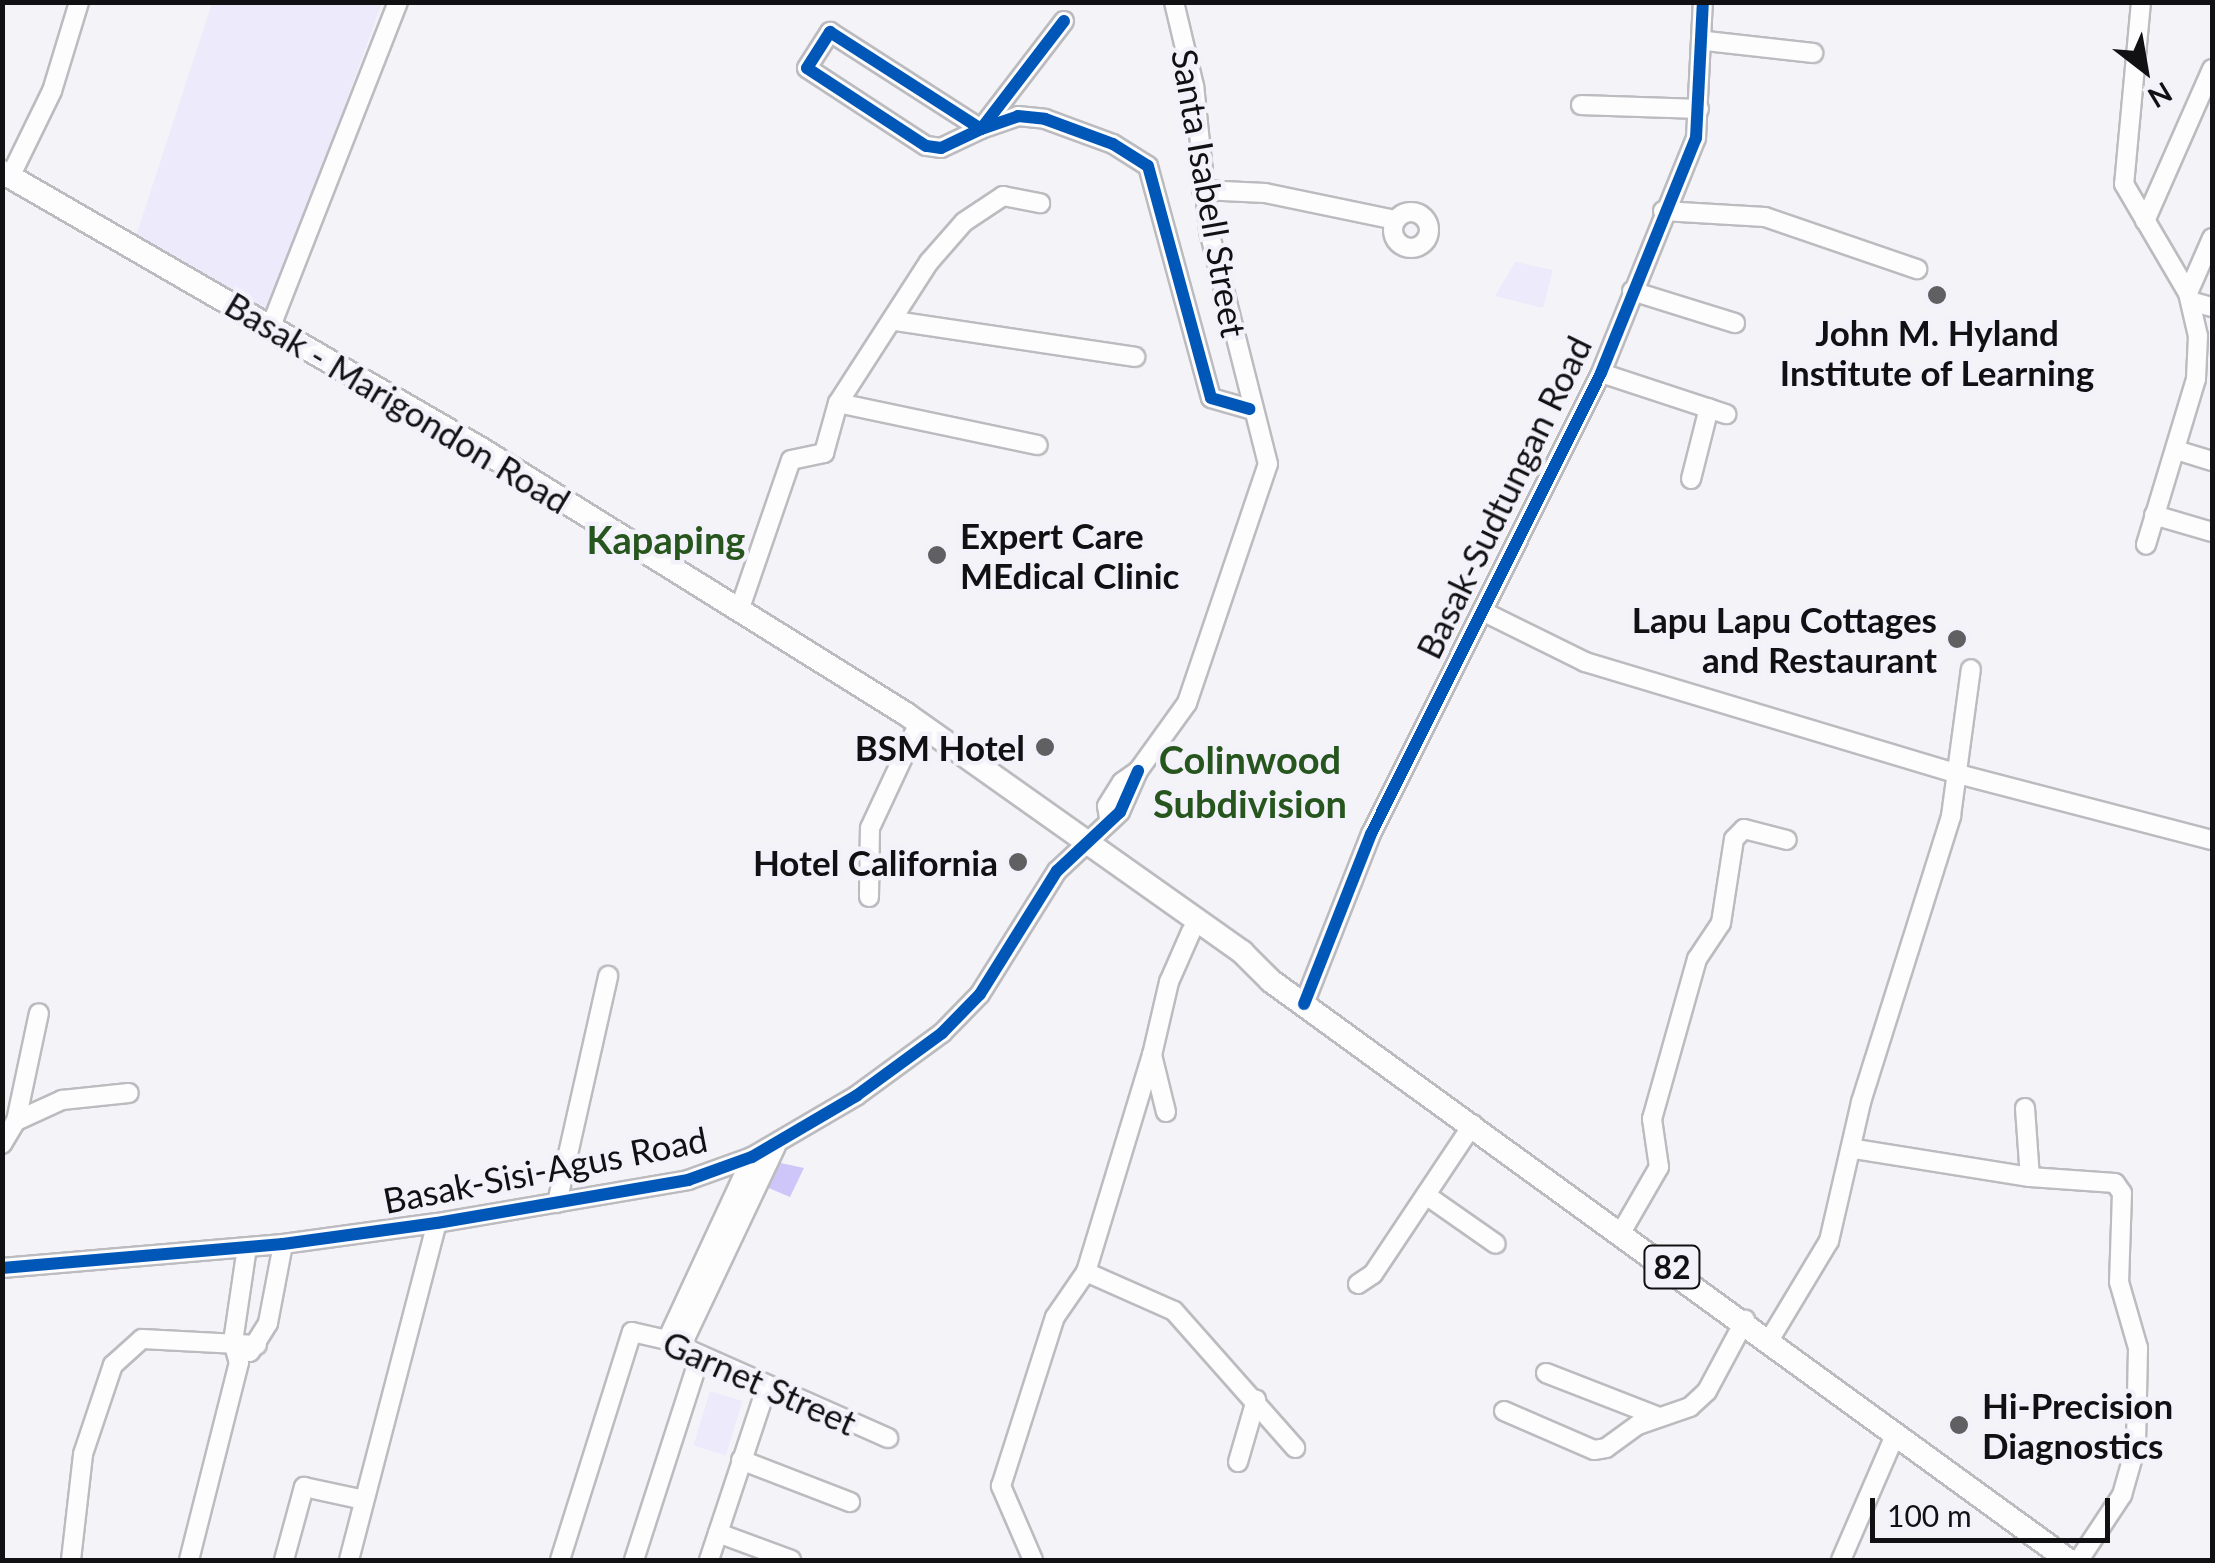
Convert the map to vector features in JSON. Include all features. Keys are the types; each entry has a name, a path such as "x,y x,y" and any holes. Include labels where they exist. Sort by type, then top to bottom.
{"main road":[{"name":"Basak - Marigondon Road","path":"6,175 271,326 742,606 919,723 1242,952 1271,981 1622,1230 2068,1560"},
{"name":"Basak - Marigondon Road","path":"1086,844 1098,863 1232,964 1271,981"}],"street":[{"path":"6,175 52,91 79,2"},
{"path":"271,326 398,2"},
{"name":"Santa Isabell Street","path":"1086,844 1109,818 1107,806 1138,772 1187,703 1267,475 1202,190 1194,86 1174,2"},
{"name":"Basak-Sudtungan Road","path":"1304,1004 1371,834 1601,373 1663,211 1696,138 1706,40 1703,2"},
{"path":"2141,2 2124,184 2190,297 2204,382 2176,450 2146,545"},
{"path":"981,129 1064,21"},
{"path":"981,129 830,32 807,68 926,146 941,148 1018,116 1046,118 1112,144 1148,166 1211,398 1249,409"},
{"path":"1706,40 1813,53"},
{"path":"2144,221 2212,68"},
{"path":"1582,105 1699,109"},
{"path":"1202,190 1265,193 1395,220"},
{"path":"742,606 791,460 824,453 838,403 929,262 964,222 1003,196 1040,203"},
{"path":"1663,211 1765,216 1917,268"},
{"path":"2190,297 2212,238"},
{"path":"1632,290 1735,323"},
{"path":"2190,297 2212,307"},
{"path":"895,320 1135,357"},
{"path":"1601,373 1718,411 1691,478"},
{"path":"838,403 1038,445"},
{"path":"2176,450 2212,460"},
{"path":"2154,516 2212,532"},
{"path":"1482,611 1584,662 1958,774 2212,840"},
{"path":"1770,1339 1829,1240 1855,1149 1861,1102 1952,816 1972,670"},
{"path":"868,898 870,828 919,723"},
{"path":"1622,1230 1659,1167 1652,1118 1697,959 1721,924 1734,839 1744,830 1787,840"},
{"name":"Basak-Sisi-Agus Road","path":"2,1268 247,1248 437,1223 688,1180 752,1157 776,1146 942,1033 980,994 1058,871 1086,844"},
{"path":"1033,1560 1001,1486 1055,1316 1086,1272 1152,1056 1169,982 1192,932"},
{"path":"557,1203 608,976"},
{"path":"2,1144 16,1120 39,1013"},
{"path":"1152,1056 1166,1112"},
{"path":"16,1120 91,1093 128,1093"},
{"path":"2025,1108 2030,1177"},
{"path":"1358,1284 1373,1274 1473,1124"},
{"path":"674,1343 776,1146"},
{"path":"1855,1149 2030,1177 2115,1183 2122,1194 2118,1282 2138,1348 2136,1446 2122,1495 2079,1560"},
{"path":"674,1343 752,1157"},
{"path":"1426,1195 1496,1244"},
{"path":"349,1560 437,1223"},
{"path":"239,1363 257,1345 268,1323 284,1244"},
{"path":"189,1560 239,1363 233,1342 247,1248"},
{"path":"1086,1272 1174,1311 1203,1352 1256,1400 1295,1448"},
{"path":"1504,1411 1594,1450 1690,1406 1707,1391 1745,1320"},
{"name":"Garnet Street","path":"560,1560 632,1332 674,1343 888,1438"},
{"path":"71,1560 83,1454 113,1365 142,1339 257,1345"},
{"path":"634,1560 700,1356"},
{"path":"1546,1373 1659,1417"},
{"path":"710,1560 767,1386"},
{"path":"1238,1462 1256,1400"},
{"path":"1841,1560 1896,1432"},
{"path":"740,1460 850,1502"},
{"path":"284,1560 304,1487 364,1500"},
{"path":"718,1533 792,1560"}],"shaded area":[{"path":"212,3 382,3 270,311 135,239"},
{"path":"1515,262 1553,270 1543,308 1495,296"},
{"path":"776,1162 804,1168 790,1197 764,1186"},
{"path":"710,1391 743,1401 726,1455 693,1446"}],"cycle path":[{"path":"1304,1004 1371,834 1601,373 1696,138 1703,2"},
{"path":"1064,21 981,129 941,148 926,146 807,68 830,32 981,129 1018,116 1045,119 1113,144 1148,166 1211,398 1249,409"},
{"path":"2,1268 283,1244 437,1223 688,1180 752,1157 856,1096 942,1033 980,994 1057,871 1120,812 1138,771"}],"place":[{"name":"John M. Hyland Institute of Learning","path":"1937,295"},
{"name":"Expert Care MEdical Clinic","path":"937,555"},
{"name":"Lapu Lapu Cottages and Restaurant","path":"1957,639"},
{"name":"BSM Hotel","path":"1045,747"},
{"name":"Hotel California","path":"1018,862"},
{"name":"Hi-Precision Diagnostics","path":"1959,1425"}],"district":[{"name":"Kapaping","path":"666,540"},
{"name":"Colinwood Subdivision","path":"1250,782"}]}
